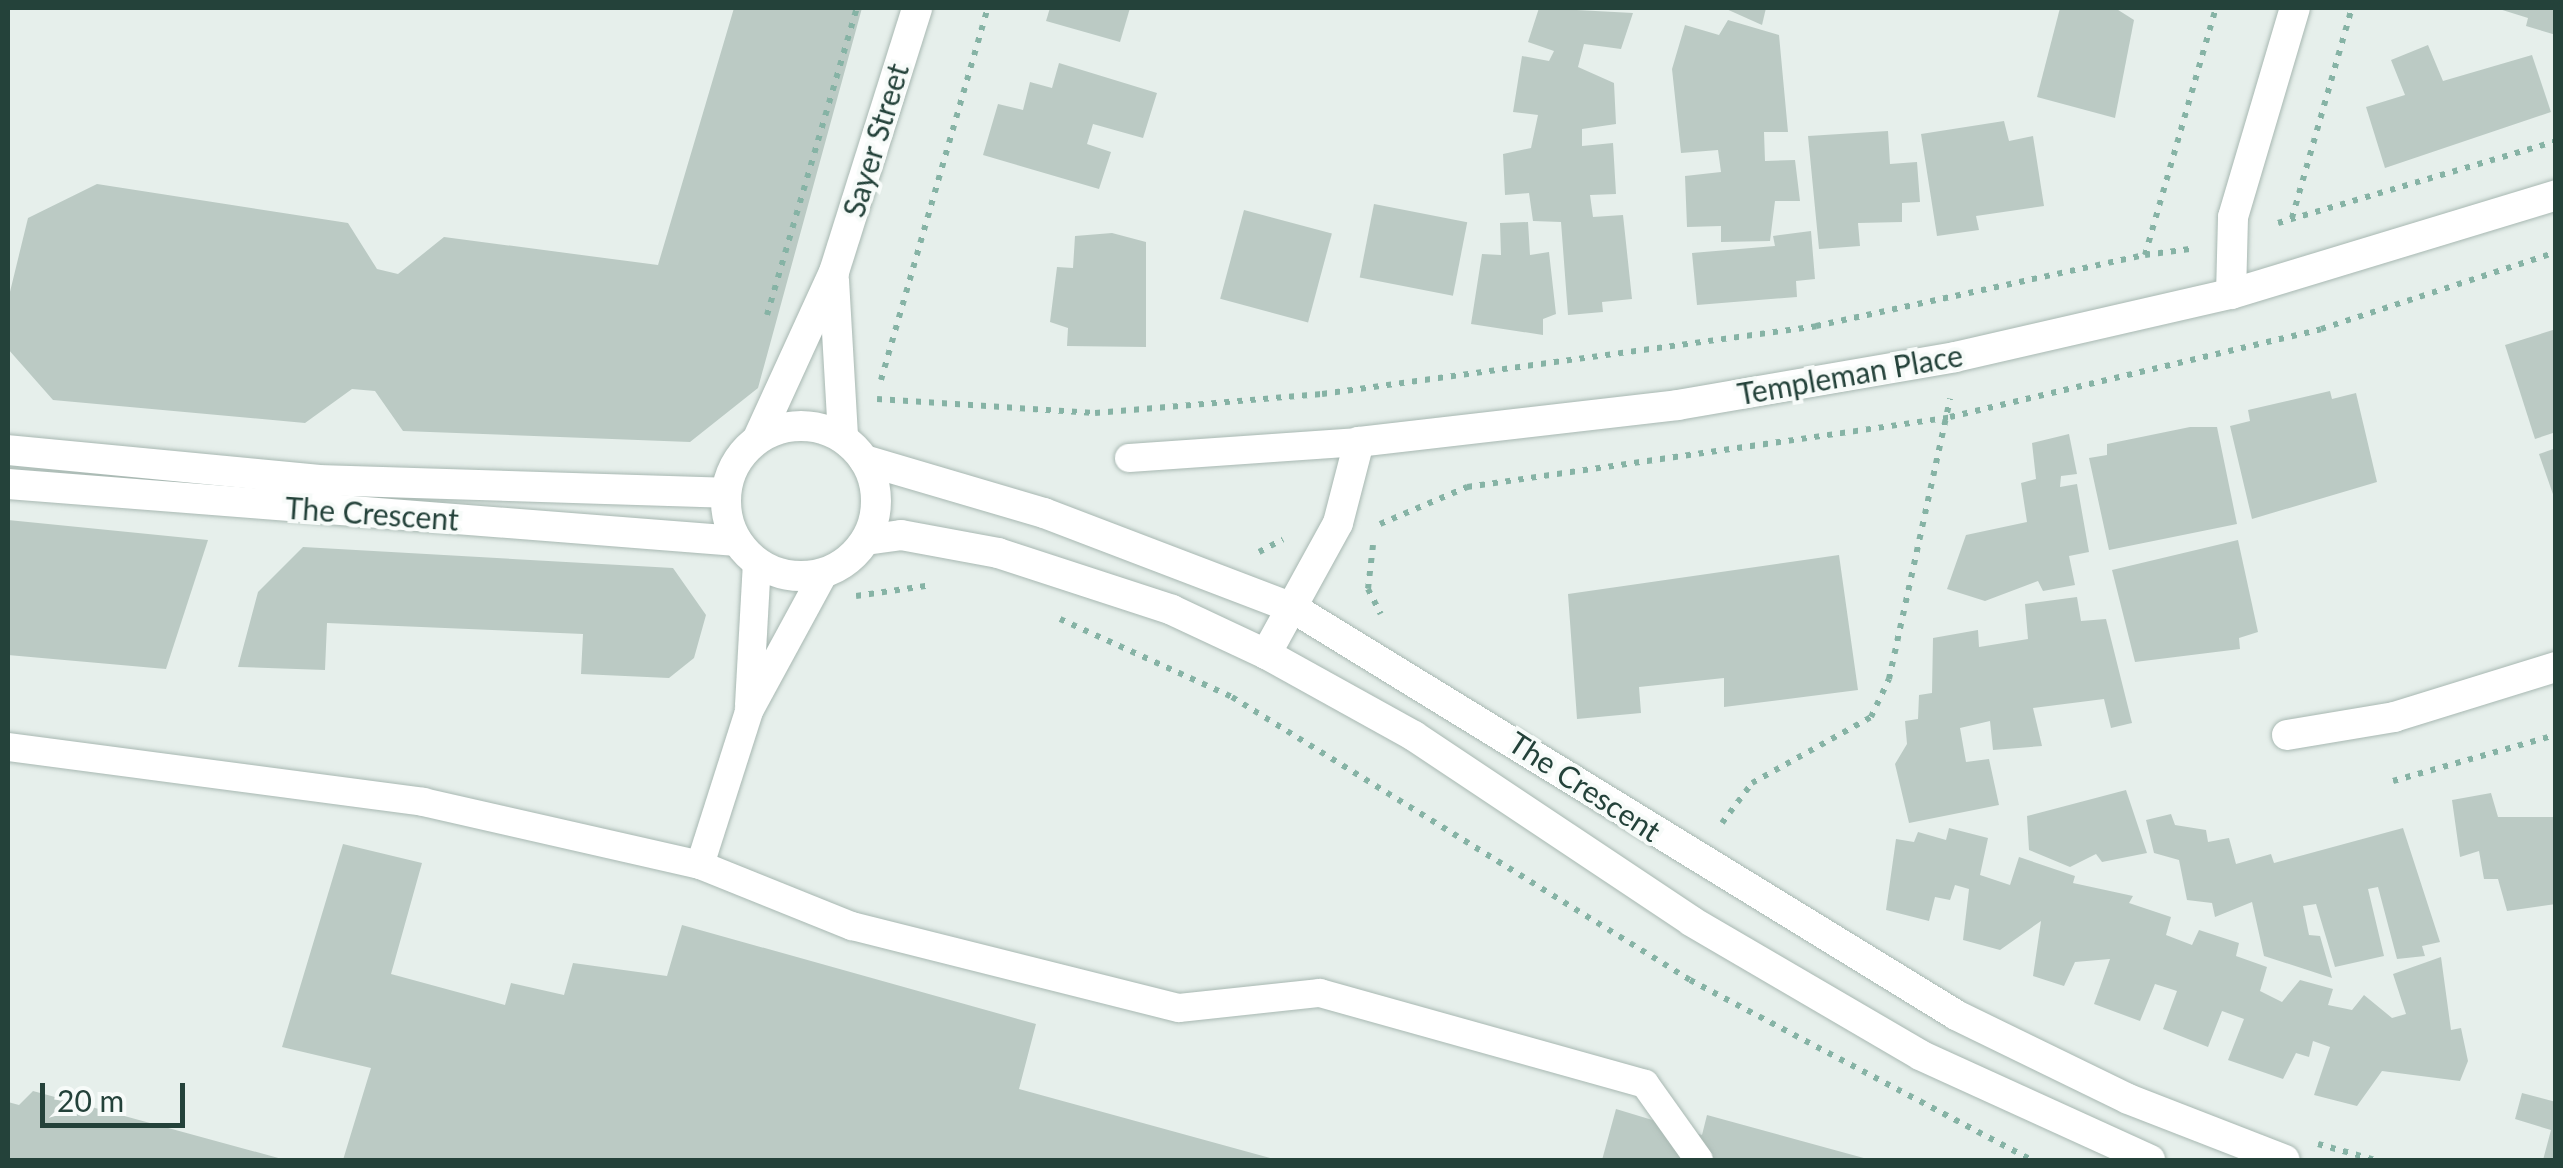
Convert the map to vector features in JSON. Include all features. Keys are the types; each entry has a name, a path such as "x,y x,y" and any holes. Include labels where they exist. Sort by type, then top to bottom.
{"street":[{"name":"Sayer Street","path":"758,438 834,272 917,8"},
{"path":"2231,294 2233,216 2295,8"},
{"name":"Templeman Place","path":"1359,442 1678,405 1950,358 2231,294 2556,195"},
{"name":"Sayer Street","path":"834,272 842,438"},
{"path":"747,552 724,493 758,438 800,425 842,438"},
{"name":"The Crescent","path":"842,438 864,460 1044,514 1293,608 1956,1015 2284,1155"},
{"path":"1266,654 1338,522 1359,442"},
{"name":"The Crescent","path":"8,450 318,480 724,493"},
{"path":"824,573 866,540 876,500 864,460"},
{"name":"The Crescent","path":"8,484 747,552 778,573 824,573"},
{"name":"The Crescent","path":"866,540 902,535 998,553 1172,610 1266,654 1414,736 1690,921 1920,1056 2150,1160"},
{"path":"2287,735 2394,717 2556,667"}],"lane":[{"path":"1129,458 1359,442"},
{"path":"747,552 748,711"},
{"path":"700,865 748,711 824,573"},
{"path":"8,748 423,802 700,865 852,926 1179,1008 1339,998 1645,1084 1699,1160"}],"path":[{"path":"988,8 876,399 1095,413 1322,394 1816,326 2145,255 2190,249"},
{"path":"2145,255 2216,8"},
{"path":"2292,219 2352,8"},
{"path":"2278,224 2556,141"},
{"path":"1388,629 1368,589 1378,526 1434,497 1950,417 2321,329 2556,252"},
{"path":"1722,823 1752,783 1871,717 1888,680 1950,417 1950,358"},
{"path":"795,624 869,591 944,586"},
{"path":"1054,617 1232,696 1690,980 2031,1160"},
{"path":"2393,781 2556,735"},
{"path":"1704,812 1736,833"},
{"path":"2284,1155 2375,1160"}],"building":[{"path":"734,8 862,8 758,388 690,442 403,431 375,391 352,389 305,423 53,400 8,349 8,300 28,218 97,184 348,223 377,269 398,274 444,237 658,265"},
{"path":"1050,8 1130,8 1120,42 1046,21"},
{"path":"1539,8 1633,13 1621,49 1584,44 1578,67 1614,83 1616,124 1582,129 1582,146 1613,143 1616,194 1590,195 1593,217 1623,215 1632,299 1602,302 1603,312 1568,315 1561,222 1533,221 1529,193 1505,195 1503,154 1531,148 1538,115 1513,112 1522,56 1549,61 1554,51 1528,42"},
{"path":"1724,8 1766,8 1762,25"},
{"path":"2060,8 2115,8 2134,20 2115,118 2037,97"},
{"path":"2496,8 2556,8 2556,35 2526,26 2528,18"},
{"path":"1728,20 1779,35 1788,132 1764,132 1765,161 1795,160 1800,201 1775,201 1770,241 1721,242 1721,226 1687,227 1685,176 1721,172 1718,150 1681,153 1672,69 1685,25 1719,35"},
{"path":"2428,45 2443,81 2532,55 2551,112 2385,168 2366,107 2405,95 2391,60"},
{"path":"1059,63 1157,93 1143,138 1093,124 1087,144 1111,152 1099,189 983,155 998,104 1023,110 1030,82 1052,88"},
{"path":"2004,121 2009,141 2033,136 2044,206 1976,216 1979,230 1937,236 1921,134"},
{"path":"1888,131 1890,164 1917,162 1920,202 1902,203 1902,222 1858,223 1860,246 1819,249 1808,136"},
{"path":"1374,204 1467,222 1453,296 1360,278"},
{"path":"1244,210 1332,234 1308,322 1220,299"},
{"path":"1528,222 1530,255 1549,252 1556,314 1543,319 1543,335 1471,324 1482,254 1501,255 1500,223"},
{"path":"1811,231 1815,279 1796,281 1797,297 1697,305 1692,253 1775,246 1773,236"},
{"path":"1112,233 1146,242 1146,347 1067,346 1068,328 1050,322 1057,267 1073,268 1075,236"},
{"path":"2556,329 2556,432 2535,439 2505,345"},
{"path":"2330,391 2332,399 2356,393 2377,482 2252,519 2230,426 2250,421 2248,410"},
{"path":"2190,427 2217,427 2237,524 2109,550 2089,458 2107,455 2107,444"},
{"path":"2069,434 2077,474 2061,476 2060,487 2077,484 2089,552 2069,556 2075,585 2043,591 2038,581 1985,601 1947,589 1966,535 2027,522 2021,483 2036,479 2032,443"},
{"path":"2556,448 2556,500 2555,500 2539,454"},
{"path":"8,520 208,540 166,669 8,655"},
{"path":"2238,540 2258,632 2239,638 2240,649 2135,662 2112,570"},
{"path":"303,547 673,568 706,615 694,658 669,678 581,674 583,634 327,623 325,670 238,667 258,592"},
{"path":"1839,555 1858,690 1724,707 1724,678 1639,687 1641,713 1577,719 1568,594"},
{"path":"2077,597 2081,621 2106,619 2132,723 2111,728 2104,699 2033,708 2042,746 1993,750 1990,721 1960,728 1966,762 1989,759 1999,805 1909,823 1895,764 1907,744 1905,721 1918,719 1919,695 1932,693 1933,638 1978,630 1979,647 2028,639 2025,604"},
{"path":"2126,790 2147,853 2102,862 2096,854 2070,867 2029,850 2027,816"},
{"path":"2491,793 2498,817 2556,817 2556,904 2507,911 2498,879 2484,879 2479,851 2460,857 2452,800"},
{"path":"2171,814 2175,825 2206,830 2208,842 2229,838 2236,864 2271,854 2274,863 2403,828 2440,942 2422,946 2425,956 2397,959 2378,887 2368,889 2384,956 2335,967 2316,904 2303,906 2309,935 2320,936 2332,978 2264,956 2252,902 2215,917 2212,903 2187,900 2179,860 2154,853 2146,820"},
{"path":"1949,828 1988,838 1980,875 2010,885 2019,857 2075,876 2073,883 2133,896 2129,903 2171,917 2166,935 2192,945 2199,930 2239,943 2236,956 2267,967 2260,991 2282,1002 2300,980 2333,989 2328,1005 2352,1010 2364,995 2392,1018 2406,1014 2393,974 2441,957 2451,1030 2461,1028 2468,1061 2460,1081 2382,1071 2357,1106 2314,1095 2330,1047 2313,1041 2309,1057 2296,1053 2283,1079 2228,1060 2244,1019 2222,1011 2208,1047 2163,1029 2177,991 2155,984 2140,1021 2094,1004 2110,959 2075,962 2064,986 2033,976 2041,921 2000,950 1963,940 1969,889 1955,885 1950,900 1935,897 1929,921 1886,910 1896,839 1914,842 1918,832 1946,840"},
{"path":"343,844 422,863 391,974 505,1005 511,983 564,995 573,963 667,976 682,925 1036,1024 1019,1089 1277,1160 343,1160 371,1068 282,1047"},
{"path":"33,1091 282,1160 8,1160 8,1102 19,1105"},
{"path":"2522,1093 2556,1102 2556,1160 2543,1160 2551,1130 2515,1119"},
{"path":"1616,1109 1702,1135 1707,1115 1871,1160 1602,1160"}]}
